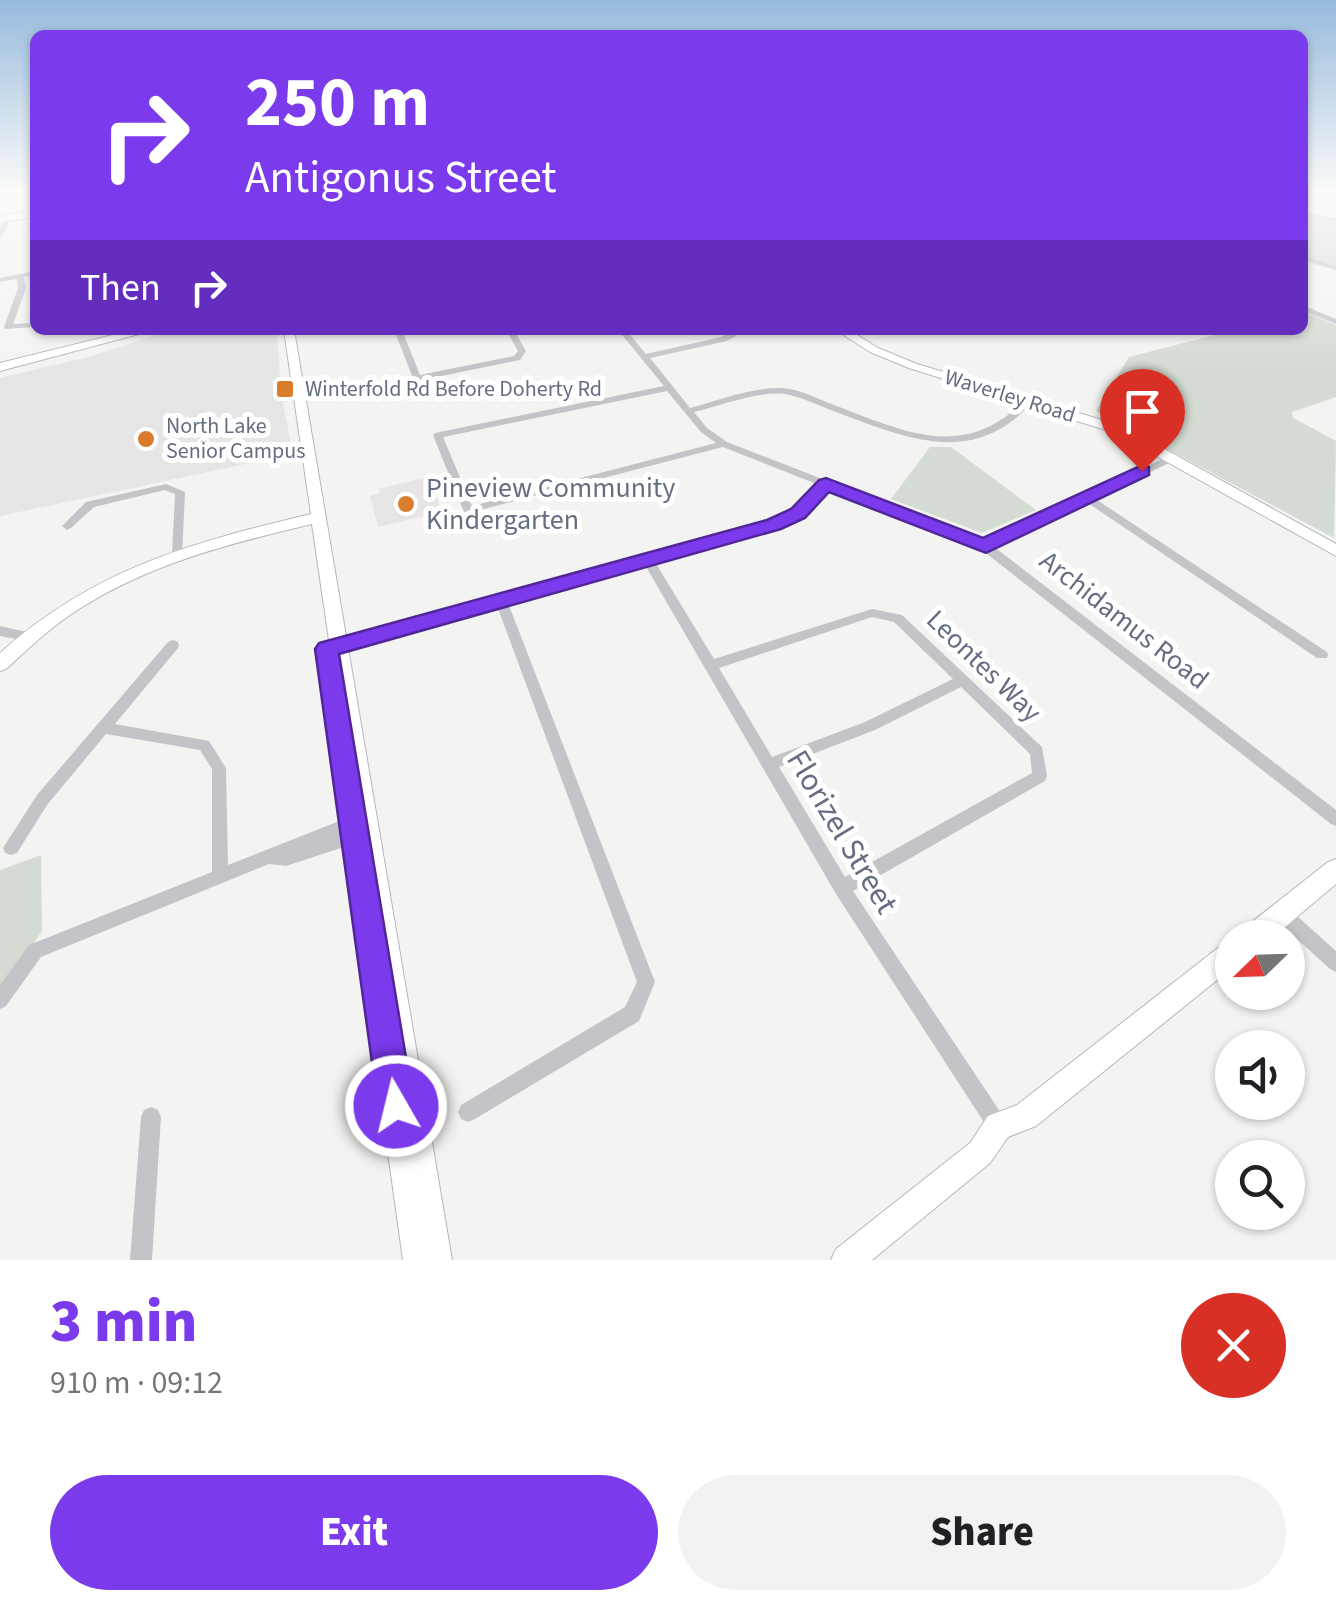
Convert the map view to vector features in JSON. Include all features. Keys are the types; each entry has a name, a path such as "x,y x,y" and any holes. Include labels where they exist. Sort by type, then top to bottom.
{"main road":[{"path":"0,359 98,335"},
{"path":"0,367 128,335"}],"street":[{"path":"1308,260 1336,268"},
{"path":"0,280 30,274"},
{"path":"20,276 22,288 8,328 30,325"},
{"path":"1308,302 1336,314"},
{"path":"1308,310 1336,322"},
{"path":"287,335 361,827 436,1260"},
{"path":"400,335 417,378 517,358 522,350 513,335"},
{"name":"Archidamus Road","path":"626,335 704,430 724,444 986,546 1336,819"},
{"path":"644,357 724,340 732,335"},
{"name":"Waverley Road","path":"853,335 898,361 1120,430 1336,549"},
{"path":"668,388 438,435 468,510 724,444"},
{"path":"688,411 768,392 790,392 933,440 959,440 1002,424 1025,401"},
{"path":"986,546 993,538 1172,458"},
{"path":"332,647 774,524 798,513 826,484"},
{"path":"66,526 90,504 166,487 180,492 178,554"},
{"path":"1086,497 1322,655"},
{"path":"0,664 27,636 90,591 178,554 314,522"},
{"name":"Florizel Street","path":"648,560 842,888 998,1126"},
{"path":"468,1112 632,1014 646,982 501,600"},
{"name":"Leontes Way","path":"712,665 872,613 898,618 1037,751 1040,776 842,888"},
{"path":"0,631 27,636"},
{"path":"11,848 42,800 174,645"},
{"path":"770,764 870,726 963,680"},
{"path":"104,728 204,745 219,768 220,875"},
{"path":"0,1000 35,951 220,875 270,858 286,858 361,827"},
{"path":"361,827 419,1260"},
{"path":"1273,920 1336,870"},
{"path":"1281,913 1336,963"},
{"path":"846,1260 980,1153 998,1126 1026,1116 1215,966"},
{"path":"139,1259 152,1117"}],"shaded area":[{"path":"1308,249 1336,249 1336,266 1308,258"},
{"path":"1308,313 1336,325 1336,397 1292,412 1293,418 1336,441 1334,538 1096,411 1129,357 1215,335 1308,335"},
{"name":"North Lake Senior Campus","path":"157,335 277,335 281,393 293,454 0,516 0,378"},
{"path":"930,447 951,447 1036,510 982,533 891,499"},
{"name":"Pineview Community Kindergarten","path":"428,477 442,512 378,527 370,496 380,493 379,489"},
{"path":"41,855 42,931 0,991 0,870"}],"place":[{"name":"Winterfold Rd Before Doherty Rd","path":"285,389"},
{"name":"North Lake Senior Campus","path":"146,439"},
{"name":"Pineview Community Kindergarten","path":"406,504"}],"route":[{"path":"396,1106 327,649 774,524 798,513 826,484 986,546 993,538 1142,471"}]}
